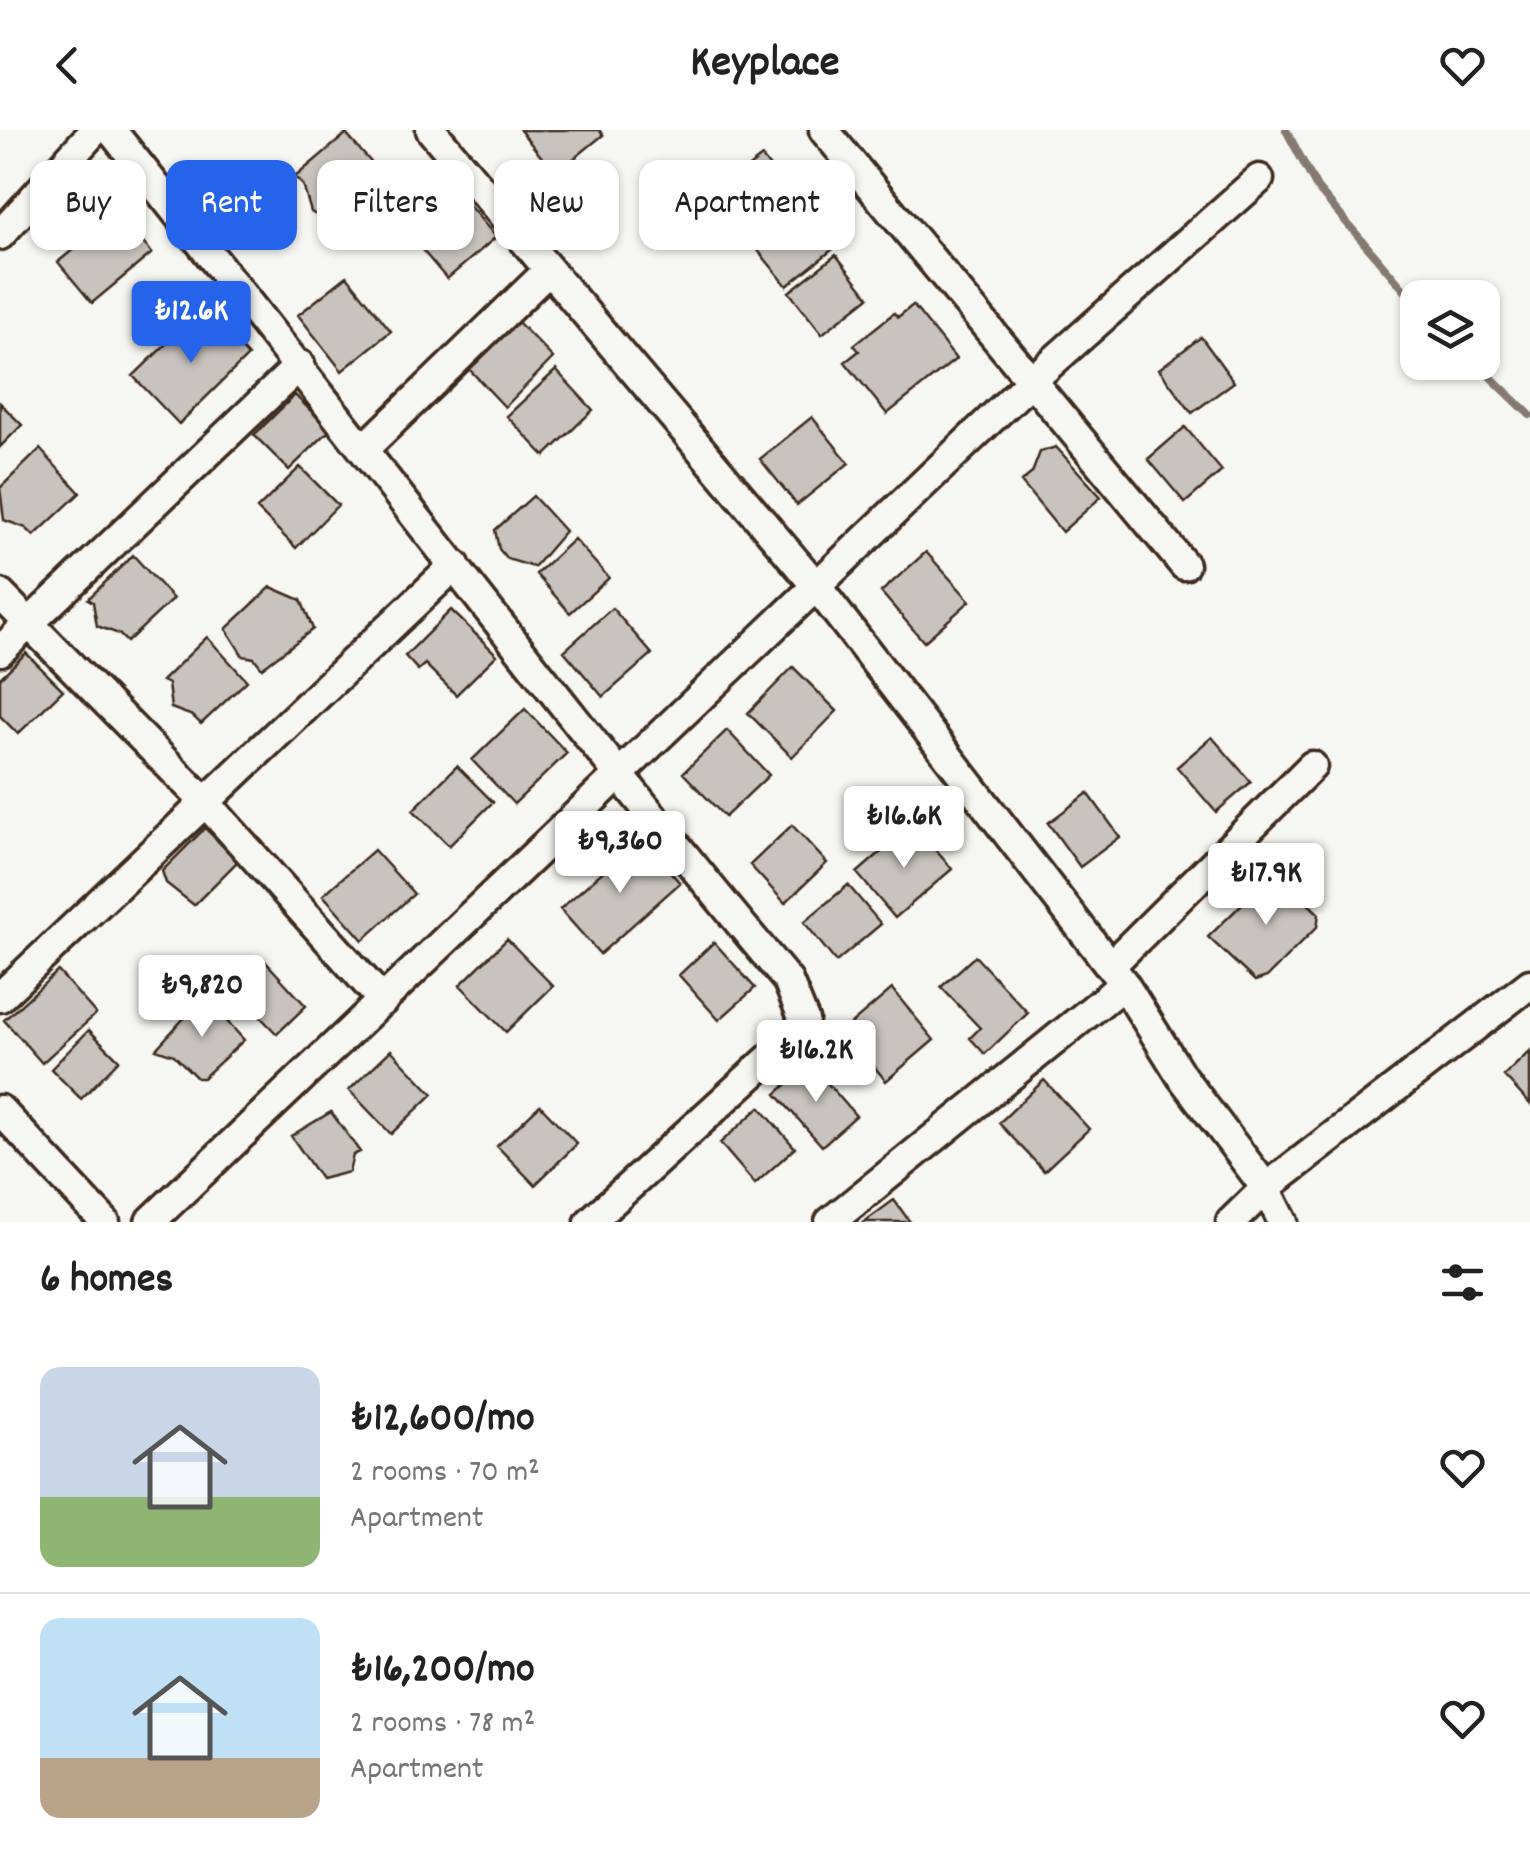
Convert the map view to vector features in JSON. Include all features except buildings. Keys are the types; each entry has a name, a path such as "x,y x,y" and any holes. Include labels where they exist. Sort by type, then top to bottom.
{"street":[{"path":"0,235 95,130"},
{"path":"111,130 300,365 618,778 788,982 804,1020 794,1036 720,1108 590,1222"},
{"path":"431,130 817,587 1117,975 1182,1077 1266,1188 1283,1222"},
{"path":"824,130 1184,565"},
{"path":"150,1222 1031,380 1259,179"},
{"path":"364,448 549,270"},
{"path":"0,650 300,365"},
{"path":"0,997 208,804 455,565"},
{"path":"0,594 208,804 383,1000"},
{"path":"830,1222 1117,975 1312,766"},
{"path":"1231,1222 1266,1188 1530,984"},
{"path":"0,1110 106,1222"}],"waterway":[{"path":"1286,130 1317,188 1400,285"},
{"path":"1494,380 1530,415"}]}
